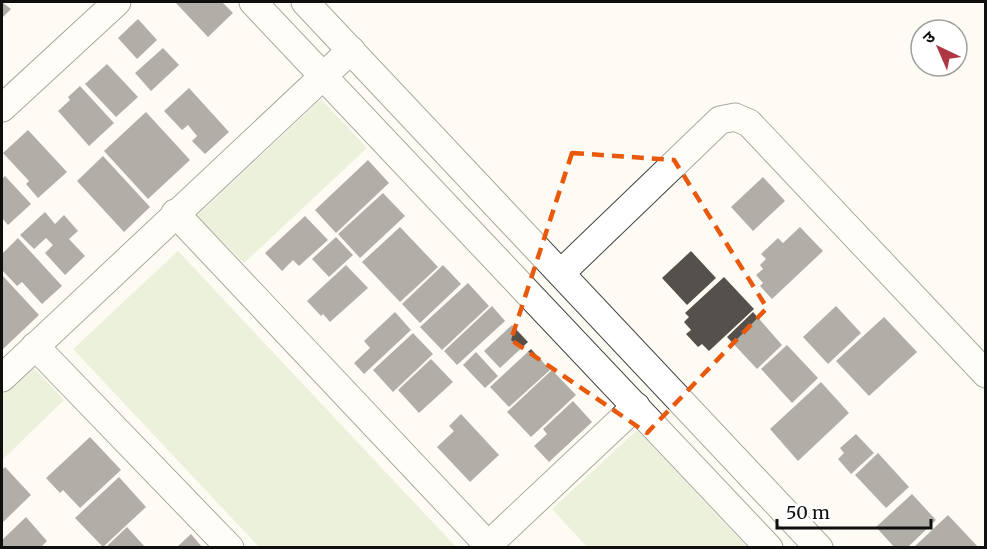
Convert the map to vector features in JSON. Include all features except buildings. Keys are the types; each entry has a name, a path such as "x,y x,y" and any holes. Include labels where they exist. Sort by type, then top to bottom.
{"street":[{"path":"2,108 117,2"},
{"path":"253,2 769,548"},
{"path":"305,2 819,548"},
{"path":"2,378 351,50"},
{"path":"561,273 720,120 735,117 749,123 986,374"},
{"path":"175,213 487,546 636,406"},
{"path":"35,346 230,548"}],"highlighted area":[{"path":"572,153 674,160 767,308 647,433 511,340"}],"green space":[{"path":"321,99 367,148 244,263 197,216"},
{"path":"178,251 456,547 259,547 73,349"},
{"path":"28,362 64,400 2,460 2,387"},
{"path":"637,430 747,547 587,547 552,509"}]}
